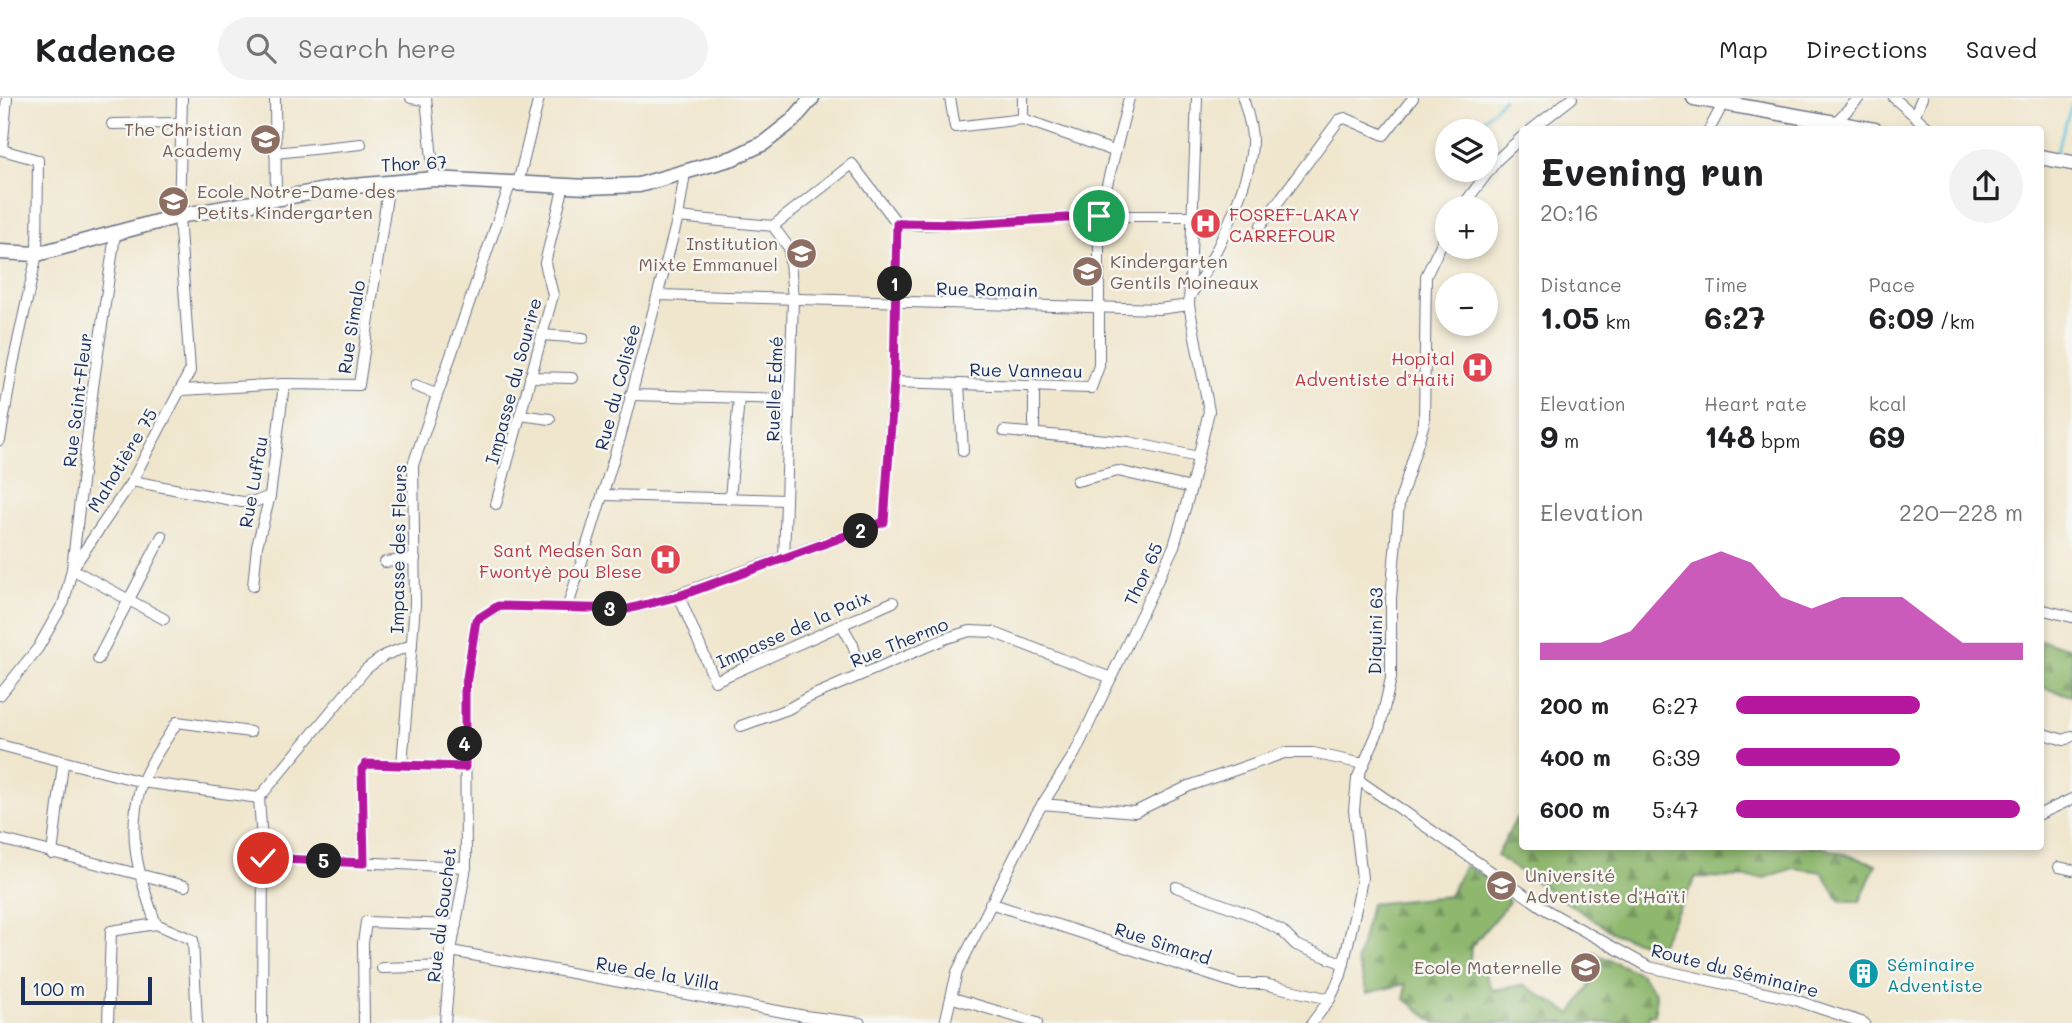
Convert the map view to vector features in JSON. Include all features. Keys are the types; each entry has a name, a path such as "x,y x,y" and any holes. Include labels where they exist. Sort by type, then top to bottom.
{"street":[{"path":"0,440 13,363 37,254 38,160 2,150 7,98"},
{"name":"Mahotière 75","path":"0,695 38,649 64,602 72,569 132,481 190,371 179,216 182,98"},
{"path":"275,98 276,200"},
{"path":"411,98 425,99 434,179"},
{"name":"Impasse des Fleurs","path":"402,765 412,645 415,559 412,465 514,183 539,98"},
{"name":"Thor 67","path":"0,252 37,254 179,216 342,187 434,179 564,185 639,185 733,158 764,143 792,121 812,98"},
{"path":"950,98 955,127 1023,120 1114,151"},
{"path":"1023,98 1023,120"},
{"name":"Rue Vanneau","path":"894,382 1091,388 1099,366 1099,216 1129,98"},
{"name":"Thor 65","path":"946,1023 954,998 957,972 1042,804 1076,753 1174,546 1191,488 1209,411 1189,300 1197,98"},
{"path":"1189,300 1229,220 1246,172 1252,142 1243,98"},
{"path":"1261,225 1339,120 1345,118 1384,135 1413,98"},
{"path":"1536,126 1572,98"},
{"path":"1694,98 1852,126"},
{"path":"1835,123 1859,98"},
{"path":"1894,98 1927,126"},
{"path":"1914,114 1922,98"},
{"path":"1711,126 1723,104"},
{"path":"112,124 181,123"},
{"path":"1470,196 1497,159 1519,140"},
{"path":"275,153 361,144"},
{"path":"2044,158 2072,163"},
{"path":"678,217 773,226 852,164 897,223 969,224 1099,216 1192,216"},
{"name":"Rue du Colisée","path":"568,606 604,495 678,217 685,173"},
{"name":"Rue Simalo","path":"182,390 284,384 359,385 389,183"},
{"name":"Impasse du Sourire","path":"496,503 553,295 545,262 564,185"},
{"name":"Rue du Souchet","path":"446,1023 451,951 466,867 465,691 476,620 498,606 628,609 679,596 884,522 894,382 897,223"},
{"name":"Ruelle Edmé","path":"773,226 789,248 793,300 784,559"},
{"name":"Rue Saint-Fleur","path":"72,569 93,387 115,235"},
{"name":"Diquini 63","path":"1312,1023 1330,999 1343,964 1362,878 1354,810 1357,779 1380,727 1391,678 1391,598 1399,503 1424,423 1426,368 1423,307 1426,276 1435,257"},
{"name":"Rue Romain","path":"658,295 1159,309 1189,300"},
{"path":"542,335 583,338"},
{"path":"530,377 572,378"},
{"name":"Rue Luffau","path":"253,586 257,546 270,496 284,384"},
{"path":"959,384 963,451"},
{"path":"415,386 436,394"},
{"path":"1034,386 1034,431"},
{"path":"630,395 788,399"},
{"path":"730,498 739,398"},
{"path":"520,415 550,419"},
{"path":"1004,431 1034,431 1159,446 1198,457"},
{"path":"1077,481 1118,471 1191,488"},
{"path":"132,481 242,502 257,501 270,496"},
{"path":"604,495 786,500"},
{"path":"98,659 162,536"},
{"path":"385,562 415,559"},
{"path":"72,569 164,619"},
{"name":"Impasse de la Paix","path":"679,596 715,681 893,602"},
{"path":"2044,610 2072,617"},
{"path":"842,625 853,645 861,674"},
{"name":"Rue Thermo","path":"741,726 788,709 861,674 947,638 970,631 992,632 1111,678"},
{"path":"262,1023 263,858 259,798 366,669 385,655 412,645"},
{"path":"156,924 138,876 133,841 142,782 177,722 250,732"},
{"path":"2044,734 2064,740 2072,736"},
{"path":"0,746 142,782 259,798"},
{"path":"1042,804 1135,812 1189,786 1284,753 1313,753 1363,764"},
{"path":"364,863 362,769 371,761 465,767"},
{"path":"52,854 63,764"},
{"name":"Route du Séminaire","path":"1357,779 1548,911 1649,967 1792,999 1864,1023"},
{"path":"2044,812 2072,799"},
{"path":"0,839 185,886"},
{"path":"263,858 466,867"},
{"path":"2059,867 2072,870"},
{"path":"1176,887 1254,916 1282,931 1296,945 1343,964"},
{"name":"Rue Simard","path":"990,903 1238,984 1264,984 1330,999"},
{"path":"365,1023 363,943 366,922 456,925"},
{"path":"108,1023 111,931 156,924 193,940 197,1023"},
{"name":"Rue de la Villa","path":"451,951 805,1016 860,1023"},
{"path":"382,968 450,966"},
{"path":"954,998 1037,1023"}],"green space":[{"path":"2044,641 2072,649 2072,696 2044,688"},
{"path":"1519,817 1519,850 1831,850 1876,864 1860,901 1840,901 1822,872 1794,868 1764,878 1696,877 1658,948 1615,934 1497,856"},
{"path":"1465,865 1498,884 1509,902 1471,947 1469,969 1483,970 1492,990 1524,985 1571,1014 1589,987 1594,953 1641,974 1656,994 1655,1015 1649,1014 1647,1023 1436,1023 1405,999 1405,984 1367,993 1357,961 1371,904 1449,896"}],"waterway":[{"path":"1484,119 1504,98"},
{"path":"2056,153 2072,104"}],"place":[{"name":"The Christian Academy","path":"265,139"},
{"name":"Ecole Notre-Dame des Petits Kindergarten","path":"174,201"},
{"name":"FOSREF-LAKAY CARREFOUR","path":"1206,224"},
{"name":"Institution Mixte Emmanuel","path":"801,253"},
{"name":"Kindergarten Gentils Moineaux","path":"1087,271"},
{"name":"Hopital Adventiste d’Haiti","path":"1478,368"},
{"name":"Sant Medsen San Fwontyè pou Blese","path":"665,560"},
{"name":"Université Adventiste d’Haïti","path":"1502,885"},
{"name":"Ecole Maternelle","path":"1585,967"},
{"name":"Séminaire Adventiste","path":"1864,974"}],"route":[{"path":"263,858 364,863 362,769 366,764 371,761 465,767 465,691 476,620 487,611 498,606 628,609 679,596 884,522 894,382 897,223 969,224 1099,216"}]}
